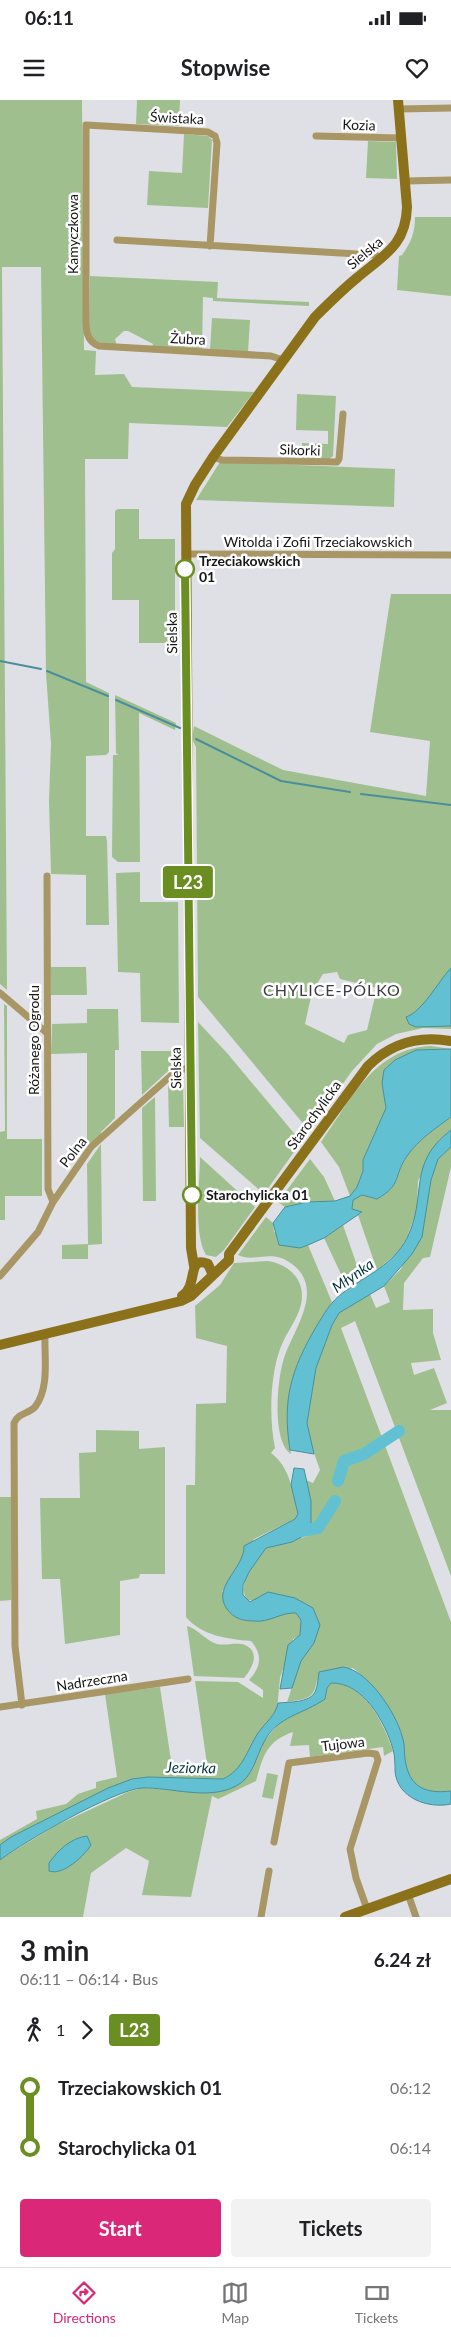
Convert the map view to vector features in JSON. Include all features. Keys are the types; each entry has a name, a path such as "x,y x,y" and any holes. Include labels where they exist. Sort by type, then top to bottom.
{"street":[{"path":"398,104 451,108"},
{"name":"Sielska","path":"205,1267 192,1245 185,512 187,501 214,457 283,360 324,307 396,245 406,221 405,181 398,104"},
{"name":"Świstaka","path":"86,125 208,132 215,136 217,143 210,246"},
{"name":"Kamyczkowa","path":"86,125 86,312 87,333 92,342"},
{"name":"Kozia","path":"316,136 401,138"},
{"path":"405,181 451,180"},
{"path":"117,240 375,255 382,258"},
{"name":"Żubra","path":"92,342 99,346 271,356 283,360"},
{"name":"Sikorki","path":"214,457 222,460 336,462 339,459 343,414"},
{"name":"Witolda i Zofii Trzeciakowskich","path":"185,554 451,555"},
{"name":"Różanego Ogrodu","path":"47,876 46,1033 48,1189 53,1202"},
{"path":"0,993 46,1033"},
{"name":"Starochylicka","path":"0,1345 191,1296 203,1283 210,1280 205,1267 226,1264 229,1254 362,1072 373,1061 394,1046 405,1042 425,1039 451,1041"},
{"name":"Polna","path":"0,1276 38,1232 53,1202 91,1147 175,1072 190,1066"},
{"path":"175,1301 188,1292 193,1278 205,1267"},
{"path":"193,1278 203,1283"},
{"path":"22,1705 15,1646 14,1423 17,1417 36,1405 44,1386 45,1334"},
{"name":"Nadrzeczna","path":"0,1707 188,1679"},
{"name":"Tujowa","path":"274,1842 289,1763 368,1752 377,1755 378,1760 350,1849 355,1872 368,1909"},
{"path":"261,1917 269,1871"},
{"path":"345,1917 451,1879"},
{"path":"408,1894 416,1917"}],"green space":[{"path":"0,100 82,100 84,350 96,351 95,375 124,374 132,387 254,392 227,427 129,423 128,459 85,459 86,682 109,693 109,752 106,755 86,756 86,836 106,836 109,925 86,925 86,875 51,874 49,801 51,744 46,673 41,267 2,267 7,990 0,984"},
{"path":"137,100 180,100 179,122 183,126 136,124"},
{"path":"184,134 208,136 212,140 208,208 147,205 149,171 182,173"},
{"path":"368,141 396,142 397,179 366,178"},
{"path":"415,217 451,217 451,296 397,290 399,256 402,255 410,242"},
{"path":"90,276 218,282 217,298 309,302 309,306 213,301 213,298 203,297 202,349 152,347 153,344 128,331 124,331 115,339 117,346 96,341 89,330"},
{"path":"212,318 250,320 248,352 210,350"},
{"path":"297,394 336,396 333,456 327,461 301,460 302,443 328,444 328,431 296,430"},
{"path":"220,462 395,469 394,507 196,500"},
{"path":"118,509 139,509 139,539 175,539 175,638 170,643 139,643 139,600 112,600 112,553 115,549 115,511"},
{"path":"391,594 451,594 451,1029 423,1028 396,1034 377,1044 352,1071 264,1194 200,1138 198,1022 227,1053 298,1138 306,1127 198,997 196,747 192,739 194,726 283,770 426,796 430,741 370,732","holes":["337,972 340,979 377,988 367,1030 348,1035 344,1043 305,1024 312,992 323,974"]},
{"path":"115,695 176,723 175,730 139,713 140,862 118,862 112,857 113,755 118,755 116,753"},
{"path":"140,872 140,902 178,902 179,1023 141,1022 140,973 118,972 116,873"},
{"path":"50,967 86,967 87,995 51,995"},
{"path":"4,1004 7,1006 7,1139 42,1139 42,1196 5,1196 5,1220 0,1220 0,1132 5,1131"},
{"path":"87,1009 118,1009 119,1050 115,1050 115,1118 101,1132 101,1135 87,1146 87,1053 51,1054 52,1024 87,1023"},
{"path":"431,1046 451,1049 416,1050 382,1083 386,1108 363,1160 363,1171 357,1187 350,1196 339,1167 321,1142 354,1094 379,1066 394,1056 411,1049"},
{"path":"141,1051 180,1051 179,1061 142,1095"},
{"path":"178,1078 183,1081 184,1127 169,1127 168,1085"},
{"path":"155,1097 156,1201 143,1201 142,1108"},
{"path":"451,1117 451,1130 439,1140 418,1181 417,1210 407,1237 399,1251 377,1270 358,1215 362,1213 352,1209 353,1200 362,1195 377,1199 391,1189 411,1150"},
{"path":"101,1144 102,1244 88,1245 88,1259 62,1259 62,1245 88,1244 87,1164"},
{"path":"451,1147 451,1167 430,1257 423,1258 404,1283 403,1310 433,1309 433,1333 441,1360 411,1363 414,1375 434,1368 447,1403 430,1410 451,1410 451,1576 355,1321 341,1328 451,1622 451,1791 435,1792 421,1788 411,1779 405,1763 402,1736 394,1717 376,1690 353,1668 317,1680 316,1687 311,1695 304,1699 287,1702 299,1666 318,1632 313,1608 247,1600 244,1586 249,1572 266,1548 308,1536 311,1501 306,1480 313,1483 320,1470 308,1436 307,1423 316,1368 332,1325 339,1313 370,1294 376,1308 390,1302 384,1286 401,1269 438,1159"},
{"path":"200,1157 255,1207 224,1250 216,1257 206,1255 200,1234 198,1208"},
{"path":"310,1159 324,1177 335,1201 307,1202 285,1207 278,1202"},
{"path":"266,1217 273,1223 274,1232 300,1248 308,1245 332,1302 309,1340 294,1373 288,1409 291,1454 280,1436 278,1392 285,1355 305,1307 306,1283 300,1272 282,1258 269,1256 250,1258 238,1255"},
{"path":"343,1225 362,1280 348,1289 324,1238"},
{"path":"268,1261 277,1263 291,1272 297,1278 302,1293 299,1311 282,1344 272,1385 272,1424 275,1448 271,1453 283,1465 287,1473 298,1514 295,1519 254,1539 222,1592 275,1616 285,1613 296,1613 301,1620 300,1636 293,1639 280,1678 277,1710 255,1738 248,1755 232,1775 223,1779 148,1777 132,1779 51,1817 0,1845 0,1840 37,1819 36,1811 66,1804 78,1794 96,1788 96,1782 117,1777 105,1694 160,1687 173,1774 208,1771 195,1681 238,1682 263,1698 263,1690 249,1680 256,1670 259,1661 255,1646 251,1641 216,1635 200,1628 186,1617 186,1485 195,1485 196,1404 226,1403 227,1346 196,1338 195,1306 220,1285 234,1263"},
{"path":"96,1430 139,1431 139,1449 165,1447 165,1574 140,1574 139,1578 120,1581 120,1635 65,1644 60,1579 42,1579 40,1498 80,1498 79,1453 96,1452"},
{"path":"0,1497 12,1497 11,1600 0,1601"},
{"path":"187,1626 217,1644 242,1644 250,1648 253,1652 254,1661 244,1678 194,1676"},
{"path":"331,1683 353,1689 363,1697 378,1717 393,1751 384,1756 383,1747 310,1757 309,1745 290,1746 293,1732 277,1740 267,1751 256,1781 218,1799 212,1796 191,1897 142,1895 149,1861 126,1848 91,1873 83,1917 0,1917 0,1860 2,1858 57,1825 128,1792 141,1788 216,1792 252,1769 264,1741 283,1719 325,1699 327,1688"},
{"path":"267,1773 278,1775 273,1799 262,1797"}],"water":[{"path":"451,968 451,1026 416,1027 409,1024 406,1017 424,1003"},
{"path":"451,1049 451,1117 411,1150 391,1189 377,1199 362,1195 353,1200 352,1209 362,1212 324,1238 300,1248 279,1245 273,1223 285,1207 307,1202 335,1201 350,1196 357,1187 363,1171 363,1160 386,1108 382,1083 384,1070 395,1060 416,1050"},
{"path":"451,1130 451,1147 438,1159 431,1180 422,1237 412,1254 384,1286 339,1313 332,1325 316,1368 307,1423 314,1454 290,1450 287,1416 288,1400 300,1357 307,1343 335,1299 379,1269 401,1247 413,1223 420,1181 428,1155 437,1143"},
{"path":"294,1468 304,1469 311,1501 311,1532 292,1542 266,1548 249,1572 243,1585 243,1595 250,1602 268,1592 295,1598 313,1608 320,1625 314,1643 301,1661 292,1688 280,1689 288,1645 300,1635 301,1620 296,1613 259,1621 239,1619 227,1609 223,1601 223,1593 240,1562 244,1546 295,1519 298,1514 291,1485"},
{"path":"343,1667 362,1676 371,1684 394,1716 404,1742 405,1759 410,1777 420,1787 427,1790 451,1791 451,1804 433,1805 424,1803 415,1800 401,1788 395,1771 393,1749 384,1727 371,1705 353,1689 343,1684 331,1683 327,1688 325,1699 283,1721 269,1733 250,1772 236,1786 225,1790 202,1793 154,1788 129,1791 92,1806 28,1841 0,1860 0,1845 11,1837 108,1788 132,1779 148,1777 223,1779 240,1765 258,1733 275,1711 278,1703 309,1698 316,1690 319,1672"},
{"path":"87,1836 91,1845 73,1864 60,1871 49,1871 49,1863 61,1849 76,1839"}],"waterway":[{"path":"0,661 41,669"},
{"path":"47,671 108,696"},
{"path":"116,700 180,728"},
{"path":"196,739 281,781 350,792"},
{"path":"361,794 451,805"},
{"path":"338,1481 344,1461 364,1454 399,1431"},
{"path":"302,1531 318,1528 335,1501"}],"bus line":[{"name":"L23","path":"185,569 192,1195"}],"place":[{"name":"Trzeciakowskich 01","path":"185,569"},
{"name":"Starochylicka 01","path":"192,1195"}],"district":[{"name":"CHYLICE-PÓLKO","path":"332,990"}],"water label":[{"name":"Młynka","path":"353,1276"},
{"name":"Jeziorka","path":"191,1768"}]}
